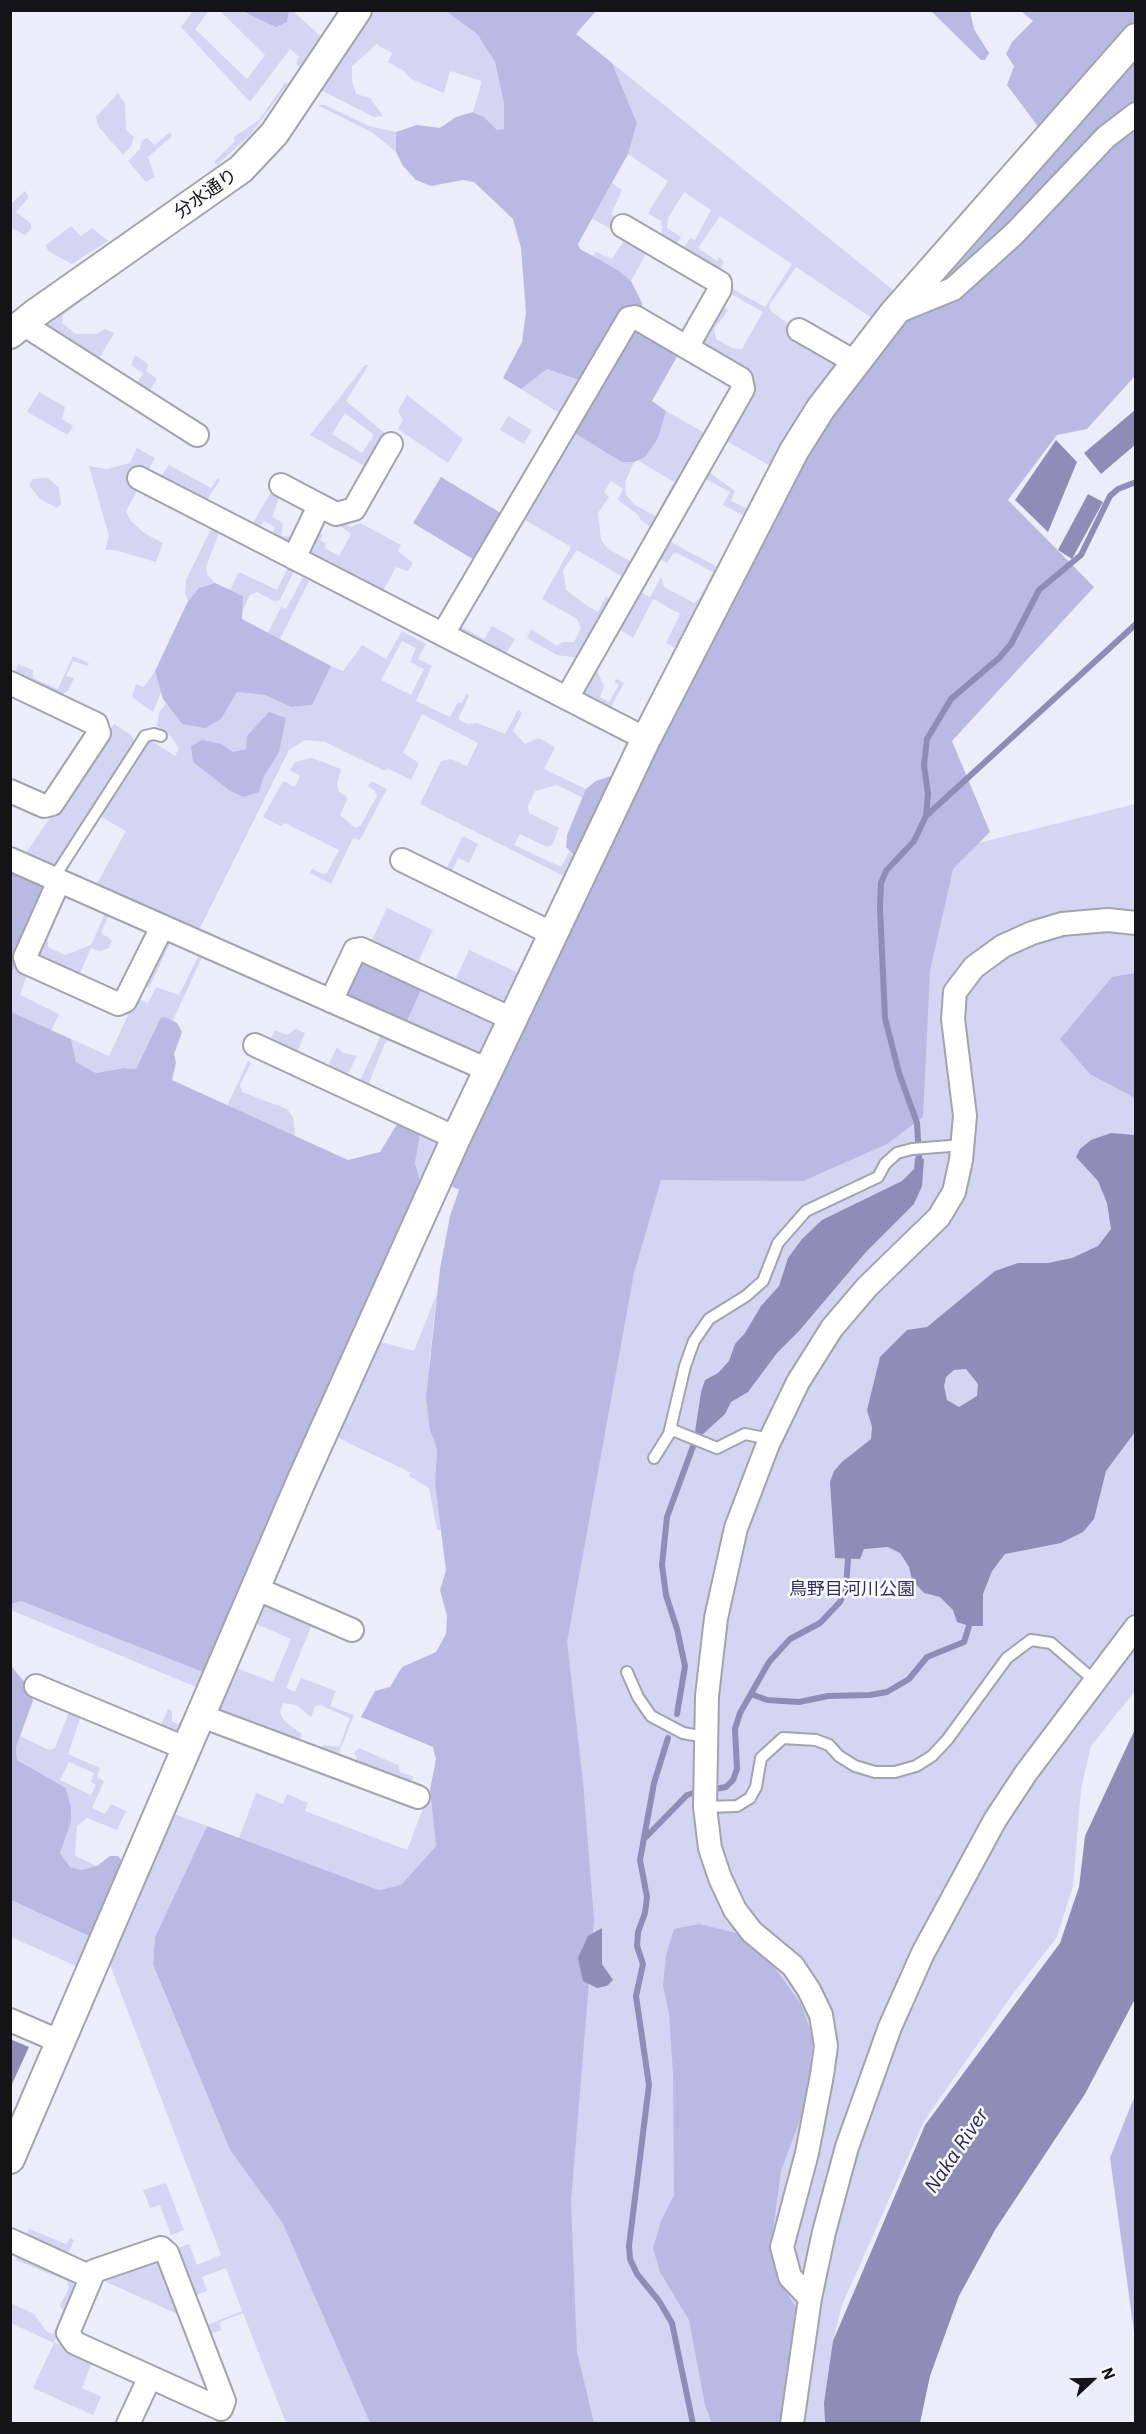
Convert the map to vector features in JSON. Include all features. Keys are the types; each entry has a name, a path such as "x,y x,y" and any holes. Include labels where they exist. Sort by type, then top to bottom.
{"street":[{"name":"分水通り","path":"17,329 241,169 274,135 357,10"},
{"path":"10,2159 199,1715 456,1138 646,739 794,451 821,408 894,313 1136,38"},
{"path":"894,313 953,289 1014,234 1106,137 1136,114"},
{"path":"623,226 720,283 720,289 687,347"},
{"path":"442,634 628,318 635,317 741,379 743,389 567,698"},
{"path":"17,329 198,435"},
{"path":"799,330 855,362"},
{"path":"281,485 336,514 354,509 391,444"},
{"path":"139,478 646,739"},
{"path":"294,558 319,506"},
{"path":"10,683 96,724 99,733 52,804 44,806 10,791"},
{"path":"10,859 488,1070"},
{"path":"402,860 553,933"},
{"path":"56,880 25,957 27,963 118,1004 125,1001 162,927"},
{"path":"810,2298 790,2277 782,2247 807,2153 822,2075 826,2046 821,2015 809,1990 793,1966 752,1932 735,1910 720,1878 710,1848 705,1807 705,1737 716,1618 736,1528 770,1440 798,1382 832,1328 867,1287 939,1217 954,1192 963,1145 965,1116 953,1019 955,992 974,967 1003,946 1032,933 1062,924 1108,920 1136,923"},
{"path":"331,1001 355,950 362,949 512,1019"},
{"path":"255,1046 456,1138"},
{"path":"255,1588 352,1630"},
{"path":"792,2424 810,2298 824,2232 847,2147 890,2027 922,1953 995,1820 1026,1773 1136,1627"},
{"path":"36,1686 185,1748"},
{"path":"199,1715 418,1797"},
{"path":"10,2020 61,2042"},
{"path":"10,2240 91,2277"},
{"path":"161,2248 167,2253 224,2401 221,2409 150,2377 75,2343 68,2333 94,2271 161,2248"},
{"path":"128,2424 150,2377"}],"lane":[{"path":"56,880 140,744 146,736 154,734 161,736"},
{"path":"654,1458 670,1429 685,1366 694,1341 710,1319 746,1296 763,1281 778,1243 806,1210 878,1177 885,1164 897,1153 912,1149 963,1145"},
{"path":"670,1429 717,1448 745,1434 770,1440"},
{"path":"705,1807 737,1806 750,1798 756,1787 761,1758 783,1738 816,1740 830,1745 839,1756 855,1766 874,1772 895,1772 916,1766 932,1756 946,1740 1007,1658 1031,1640 1040,1639 1051,1643 1095,1681"},
{"path":"627,1672 638,1697 651,1716 683,1733 705,1737"}],"green space":[{"path":"193,11 209,11 195,29 247,79 265,55 220,11 242,11 287,22 289,11 293,11 320,36 300,67 296,64 299,57 290,49 250,102 181,27"},
{"path":"369,11 446,11 477,34 495,62 504,104 504,130 497,130 484,117 473,112 482,81 450,71 444,93 411,79 404,71 388,62 392,53 379,46 378,43 352,66 352,80 356,94 370,98 383,116 374,117 317,88"},
{"path":"612,63 898,294 875,320 796,267 769,306 771,311 841,365 774,468 723,439 750,373 735,361 705,347 700,340 721,304 728,311 714,329 716,339 732,348 742,349 763,312 731,294 733,289 765,307 792,264 720,216 698,248 717,261 719,257 724,262 718,271 683,249 690,238 695,240 711,210 684,192 668,218 667,228 681,237 676,244 662,235 661,221 648,213 668,181 628,154 637,123"},
{"path":"285,83 288,84 251,134 217,165 214,162 235,141 234,137 259,120"},
{"path":"118,93 125,104 126,130 134,137 131,146 123,155 98,126 96,117"},
{"path":"317,105 325,105 369,126 396,132 396,152 373,133"},
{"path":"170,132 172,136 148,157 155,177 146,182 128,161 140,149 142,140 147,138 155,145"},
{"path":"612,183 622,190 611,214 620,220 614,230 592,219"},
{"path":"25,191 29,197 16,212 31,223 31,229 25,235 11,228 10,205"},
{"path":"71,226 81,236 92,228 108,241 72,264 48,251 46,245"},
{"path":"625,239 647,252 631,281 592,256 596,252 612,259"},
{"path":"92,288 96,290 63,315 62,323 76,334 97,334 105,329 114,333 97,362 44,330 44,319"},
{"path":"135,355 148,364 146,371 157,379 148,393 136,385 143,373 131,365"},
{"path":"366,364 368,366 346,401 387,435 366,467 310,435","holes":["345,413 374,435 362,453 332,434"]},
{"path":"547,369 582,381 562,415 521,389"},
{"path":"39,392 65,407 62,419 73,426 68,435 27,412"},
{"path":"407,395 463,439 448,463 398,429 403,420 398,411"},
{"path":"657,406 708,435 664,509 661,506 674,482 629,455"},
{"path":"508,416 532,430 524,444 500,430"},
{"path":"574,427 576,434 622,461 634,462 625,482 626,495 635,505 657,517 652,528 641,520 637,514 618,500 623,489 611,481 604,492 609,497 598,513 601,540 608,549 632,562 623,577 577,550 563,570 566,590 589,607 598,612 606,596 613,601 579,658 557,655 527,638 531,629 557,646 562,642 574,642 581,628 577,619 542,599 571,547 520,517"},
{"path":"137,448 155,458 126,511 131,521 144,533 163,543 156,562 115,550 105,550 109,536 89,466 107,469 130,463"},
{"path":"169,465 211,488 218,478 220,480 205,503 158,481"},
{"path":"709,472 735,491 731,501 753,511 748,518 723,505 730,492 702,477"},
{"path":"48,478 59,488 61,504 57,508 40,499 29,485 33,479"},
{"path":"274,487 284,497 279,498 272,517 283,523 281,536 294,537 295,545 270,538 275,527 264,521 257,531 250,528"},
{"path":"326,514 351,527 360,523 401,545 398,551 413,563 408,571 396,567 380,596 310,556 305,550","holes":["326,515 351,534 339,556 324,548 326,544 320,540 323,535 317,531"]},
{"path":"214,523 221,528 206,567 207,574 215,583 199,588 188,601 185,594 186,580"},
{"path":"667,540 723,570 681,651 666,643 680,614 653,599 633,638 615,627 636,590 650,597 661,577 664,587 694,603 699,599 713,572 677,553 673,554 667,563 657,557"},
{"path":"289,565 295,569 280,600 274,601 257,592 250,595 242,612 243,596 230,590 239,572 277,590"},
{"path":"303,577 309,581 280,639 268,633 281,607 286,609"},
{"path":"456,624 484,639 492,626 515,639 506,654 456,631"},
{"path":"402,631 426,644 418,659 432,666 416,701 450,717 458,702 462,703 466,694 469,696 458,719 467,724 477,723 505,734 518,710 522,713 513,731 525,744 539,738 555,747 544,769 586,789 583,798 557,785 535,791 528,806 529,813 559,828 552,845 547,847 520,834 514,845 561,867 569,852 575,857 568,878 420,804 441,761 451,759 467,766 478,743 422,714 403,753 419,763 411,780 387,768 385,771 325,742 305,740 289,750 197,934 96,885 126,831 98,815 149,739 175,756 179,748 170,736 157,726 159,713 166,703 182,724 223,715 237,692 265,695 291,707 311,705 331,666 343,671 362,645 386,659","holes":["402,641 416,648 410,662 424,669 411,695 381,680"]},
{"path":"73,656 89,663 87,666 73,661 66,676 74,678 68,691 58,697 13,677 18,664 33,670 33,678 58,689"},
{"path":"155,671 161,692 153,712 132,697 136,684 144,687"},
{"path":"597,671 604,686 600,697 609,702 619,685 614,682 617,679 624,683 611,707 584,694"},
{"path":"114,724 131,735 135,741 56,866 49,868 24,856"},
{"path":"312,758 341,769 337,784 339,792 346,796 347,800 340,815 355,828 361,825 377,796 375,791 368,786 371,781 387,789 360,840 353,838 331,884 310,873 312,869 323,874 327,873 339,850 285,823 281,826 263,817 283,781 295,787 300,776 290,770 295,762"},
{"name":"鳥野目河川公園","path":"1135,804 1135,1691 1091,1746 1081,1789 1073,1886 1057,1937 1012,1995 924,2121 842,2305 833,2341 824,2423 578,2424 561,2348 555,1631 656,1173 919,968 950,850"},
{"path":"463,836 478,844 469,863 458,858 452,871 447,868"},
{"path":"387,908 433,930 416,966 370,944"},
{"path":"106,911 110,913 101,933 112,940 109,948 100,951 91,948 77,980 33,954 51,913 55,921 48,939 48,947 65,955 91,945"},
{"path":"163,938 205,951 173,1020 161,1017 136,1069 124,1068 96,1073 76,1062 71,1039 109,1056 136,998 148,1003 156,987 179,995 198,957 196,952 175,942 170,943 149,988 142,984"},
{"path":"469,950 521,974 507,1003 500,1004 454,983"},
{"path":"16,960 28,972 20,995 59,1014 51,1031 11,1012 11,974"},
{"path":"423,986 493,1017 498,1026 487,1052 476,1054 406,1023"},
{"path":"296,1029 305,1033 296,1055 269,1043 275,1030 287,1035"},
{"path":"382,1033 394,1038 385,1043 367,1088 359,1083"},
{"path":"337,1047 343,1053 357,1056 346,1078 327,1069"},
{"path":"248,1061 251,1063 240,1085 242,1092 287,1109 293,1117 295,1136 227,1106"},
{"path":"421,1129 439,1138 442,1146 423,1192 415,1163"},
{"path":"437,1293 429,1365 430,1430 437,1449 435,1484 441,1530 437,1530 429,1488 409,1476 410,1473 418,1476 332,1435 374,1340 414,1351"},
{"path":"21,1601 208,1674 184,1730 174,1733 159,1729 168,1709 172,1711 172,1721 178,1724 183,1718 196,1687 11,1610 10,1604"},
{"path":"271,1603 313,1622 286,1688 295,1692 301,1678 336,1691 330,1706 354,1715 336,1760 318,1754 324,1745 339,1747 350,1718 320,1705 315,1707 311,1717 296,1705 283,1703 280,1712 284,1721 302,1734 299,1747 216,1716 231,1666 273,1682 291,1639 252,1622 259,1607"},
{"path":"69,1712 81,1716 68,1754 100,1768 97,1777 104,1781 92,1808 105,1814 111,1804 126,1811 117,1830 87,1818 77,1826 75,1856 97,1866 81,1870 70,1867 60,1853 71,1822 66,1788 17,1760 16,1747 20,1736 49,1750 55,1748","holes":["69,1762 94,1773 91,1782 96,1785 91,1795 60,1780"]},
{"path":"359,1748 398,1765 400,1772 414,1777 409,1783 356,1767 357,1757 354,1753"},
{"path":"430,1790 436,1846 401,1885 379,1890 239,1838 256,1793 283,1804 287,1794 308,1803 305,1811 407,1850"},
{"path":"174,1814 207,1826 155,1937 153,1966 230,2150 282,2222 370,2423 286,2423 243,2313 220,2322 221,2330 208,2335 205,2326 242,2311 226,2268 202,2277 207,2291 192,2297 173,2250 189,2244 197,2265 221,2255 107,1957"},
{"path":"11,1900 91,1937 78,1967 11,1937"},
{"path":"166,2183 184,2230 171,2235 160,2205 150,2208 143,2190"},
{"path":"29,2229 66,2244 70,2238 74,2240 66,2258 25,2239"},
{"path":"19,2255 71,2277 76,2289 54,2342 93,2360 82,2388 101,2397 93,2415 33,2388 54,2343 11,2323 11,2303 34,2314 47,2332 53,2334 63,2311 60,2305 69,2288 67,2281 16,2260"},
{"path":"153,2260 163,2265 184,2317 100,2279"}],"shaded area":[{"path":"289,10 287,22 276,27 242,11"},
{"path":"446,11 596,11 576,34 612,63 637,123 628,154 578,244 580,249 619,271 631,281 642,303 643,327 678,355 652,401 666,411 658,438 645,457 634,462 622,462 576,434 574,427 582,381 547,369 521,389 503,378 522,342 526,312 521,248 513,219 474,182 463,180 431,186 416,180 403,166 396,152 396,132 417,125 440,128 456,117 473,112 484,117 497,130 504,129 504,104 495,62 477,34"},
{"path":"931,11 970,11 974,29 989,53 985,60 981,60"},
{"path":"1021,11 1135,11 1135,376 1087,429 1057,435 1008,500 1094,587 952,741 990,832 953,869 930,971 923,1117 887,1144 803,1181 661,1180 634,1273 567,1642 583,1782 594,1920 571,2202 577,2352 594,2423 370,2423 282,2222 230,2150 153,1965 155,1937 207,1826 379,1890 401,1885 436,1846 430,1790 436,1759 433,1747 361,1717 375,1691 390,1687 402,1667 436,1652 446,1634 447,1616 440,1590 446,1570 435,1484 437,1449 430,1430 426,1398 440,1269 450,1216 459,1190 447,1184 579,861 566,847 567,835 586,789 596,781 623,772 799,455 895,319 1051,144 1007,85 1014,66 1006,54 1012,42 1033,21"},
{"path":"441,477 504,515 476,561 413,523"},
{"path":"215,583 243,596 242,619 331,666 312,705 291,707 265,695 237,692 221,719 205,728 182,724 163,699 155,671 188,601 199,588"},
{"path":"269,712 286,718 279,752 263,778 259,792 243,797 229,790 193,762 191,746 202,740 221,744 233,752 246,749 247,736"},
{"path":"11,868 45,887 45,894 11,974"},
{"path":"364,959 423,986 406,1023 347,998 342,991 356,962"},
{"path":"1136,973 1135,1098 1090,1074 1060,1039 1112,977"},
{"path":"11,1012 71,1039 76,1062 96,1073 124,1068 136,1069 161,1017 168,1018 177,1023 182,1032 174,1054 176,1063 172,1080 348,1160 380,1152 399,1121 421,1129 415,1163 423,1192 208,1674 21,1601 11,1604"},
{"path":"11,1666 27,1685 33,1701 16,1747 17,1760 66,1788 71,1808 71,1822 60,1853 70,1867 81,1870 97,1866 110,1856 118,1856 126,1865 91,1937 11,1900"},
{"path":"699,1924 740,1934 774,1967 801,2004 813,2038 807,2101 781,2171 771,2245 783,2287 798,2310 783,2423 712,2423 705,2405 689,2320 660,2272 653,2248 661,2221 674,2195 673,2073 669,2014 663,1985 666,1955 674,1929"},
{"path":"1135,2095 1135,2339 1110,2158"}],"water":[{"path":"1135,410 1135,445 1101,474 1084,453"},
{"path":"1056,440 1077,462 1048,532 1015,500"},
{"path":"1088,494 1103,502 1072,559 1058,550"},
{"path":"1111,1133 1135,1135 1135,1432 1106,1471 1094,1519 1083,1532 1061,1543 1005,1554 992,1571 983,1594 983,1626 969,1626 957,1622 953,1610 940,1597 924,1593 912,1580 909,1567 900,1553 888,1547 864,1549 860,1559 835,1558 830,1482 834,1471 842,1462 871,1439 872,1427 867,1410 880,1357 907,1330 927,1327 995,1271 1018,1263 1048,1263 1072,1258 1098,1246 1111,1229 1107,1203 1098,1181 1076,1157 1080,1149 1091,1140","holes":["966,1369 978,1384 977,1396 959,1407 947,1400 944,1386 946,1377 954,1370"]},
{"path":"915,1158 924,1159 922,1186 914,1204 866,1252 799,1331 777,1353 748,1392 731,1402 725,1414 702,1435 695,1432 705,1380 718,1373 729,1361 735,1344 745,1333 761,1306 779,1286 788,1258 802,1239 822,1220 902,1181 914,1169"},
{"name":"Naka River","path":"1135,1729 1135,1999 1085,2094 995,2230 959,2296 930,2376 920,2423 825,2423 824,2403 833,2341 925,2125 1060,1943 1079,1887 1085,1836"},
{"path":"602,1928 602,1964 613,1980 607,1986 597,1988 583,1981 578,1958 588,1936"},
{"path":"10,2039 29,2047 11,2086 10,2086"}],"waterway":[{"path":"919,1157 917,1123 899,1073 885,1018 880,908 881,883 886,871 914,841 926,816 928,794 924,765 927,739 951,699 999,658 1011,644 1039,590 1081,555 1110,496 1118,489 1136,482"},
{"path":"926,816 1136,624"},
{"path":"677,1714 685,1666 677,1629 666,1595 662,1565 667,1517 698,1433"},
{"path":"710,1790 726,1787 733,1780 737,1769 735,1729 740,1713 769,1662 790,1639 820,1623 840,1602 846,1588 848,1558"},
{"path":"751,1694 767,1700 799,1702 828,1696 870,1695 887,1692 909,1679 927,1657 964,1642 969,1626"},
{"path":"668,1738 654,1783 640,1860 647,1897 645,1913 638,1932 637,1946 643,1964 636,1996 649,2085 629,2246 630,2259 637,2274 659,2301 672,2323 693,2424"},
{"path":"646,1837 687,1795 700,1791"}]}
